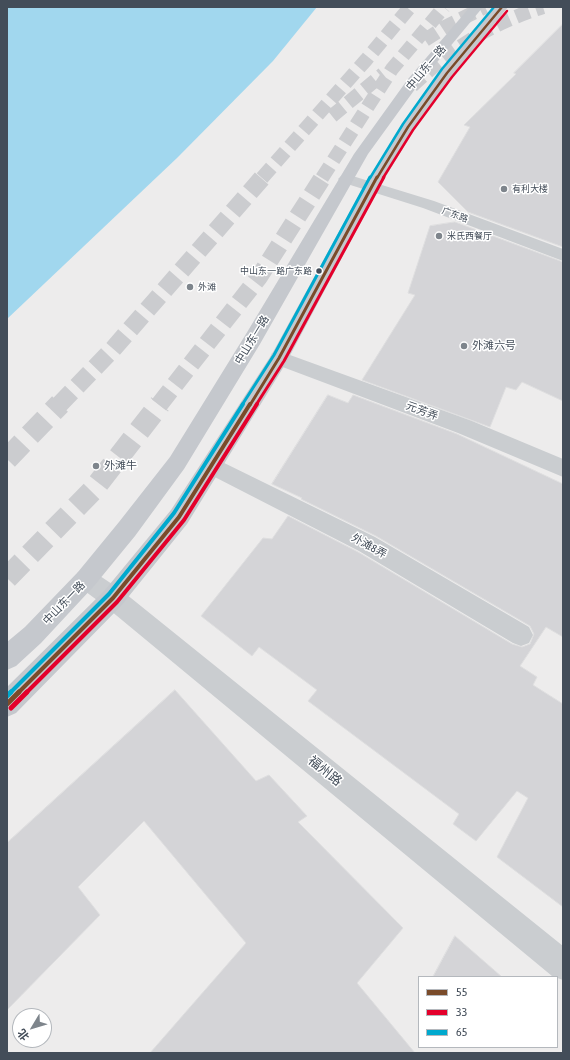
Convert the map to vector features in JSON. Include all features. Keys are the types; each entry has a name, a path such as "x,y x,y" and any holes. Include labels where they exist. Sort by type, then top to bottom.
{"main road":[{"name":"中山东一路","path":"7,658 33,635 86,579 127,530 178,463 253,340 346,179 385,119 413,82 477,7"},
{"name":"中山东一路","path":"7,704 56,657 113,598 179,517 279,358 372,186 408,127 426,101 502,7"}],"street":[{"name":"广东路","path":"346,179 372,186 563,255"},
{"name":"元芳弄","path":"279,358 465,427 563,468"},
{"name":"外滩8弄","path":"212,466 367,544 521,635"},
{"name":"福州路","path":"86,579 113,598 563,965"}],"water":[{"path":"7,7 317,7 273,61 177,158 7,319"}],"building":[{"path":"563,24 563,247 468,212 438,182 470,127 464,125 516,74 514,73"},
{"path":"455,222 563,262 563,401 522,382 516,390 506,387 490,427 362,380 415,295 408,293 430,226"},
{"path":"328,395 348,403 353,395 457,434 563,484 563,637 546,627 520,666 537,677 533,685 563,704 563,907 497,857 528,798 517,791 476,841 453,824 459,814 308,701 317,690 259,647 252,656 201,616 263,538 272,539 288,516 358,552 512,644 522,647 530,644 534,634 530,626 376,536 272,484"},
{"path":"175,690 256,781 269,775 307,816 298,822 403,928 357,983 415,1053 150,1053 246,943 144,821 78,887 100,915 7,1010 7,843"},
{"path":"455,936 501,976 434,976"}],"tunnel":[{"path":"262,178 366,60 410,7"},
{"path":"322,178 392,69 444,7"},
{"path":"425,40 445,27 485,7"},
{"path":"412,86 442,60 489,29 543,7"},
{"path":"332,116 383,74"},
{"path":"59,405 113,349 263,177"},
{"path":"159,405 259,277 323,177"},
{"path":"7,459 60,404"},
{"path":"7,578 93,490 160,404"}],"transit line":[{"name":"65","path":"7,696 109,594 174,513 274,355 367,183 403,124 442,69 494,7"},
{"name":"55","path":"7,704 113,598 179,517 279,358 372,186 408,127 447,73 502,7"},
{"name":"33","path":"11,708 117,602 184,520 284,361 377,189 413,130 452,77 507,11"}],"place":[{"name":"有利大楼","path":"504,189"},
{"name":"米氏西餐厅","path":"439,236"},
{"name":"中山东一路广东路","path":"319,271"},
{"name":"外滩","path":"190,287"},
{"name":"外滩六号","path":"464,346"},
{"name":"外滩牛","path":"96,466"}]}
